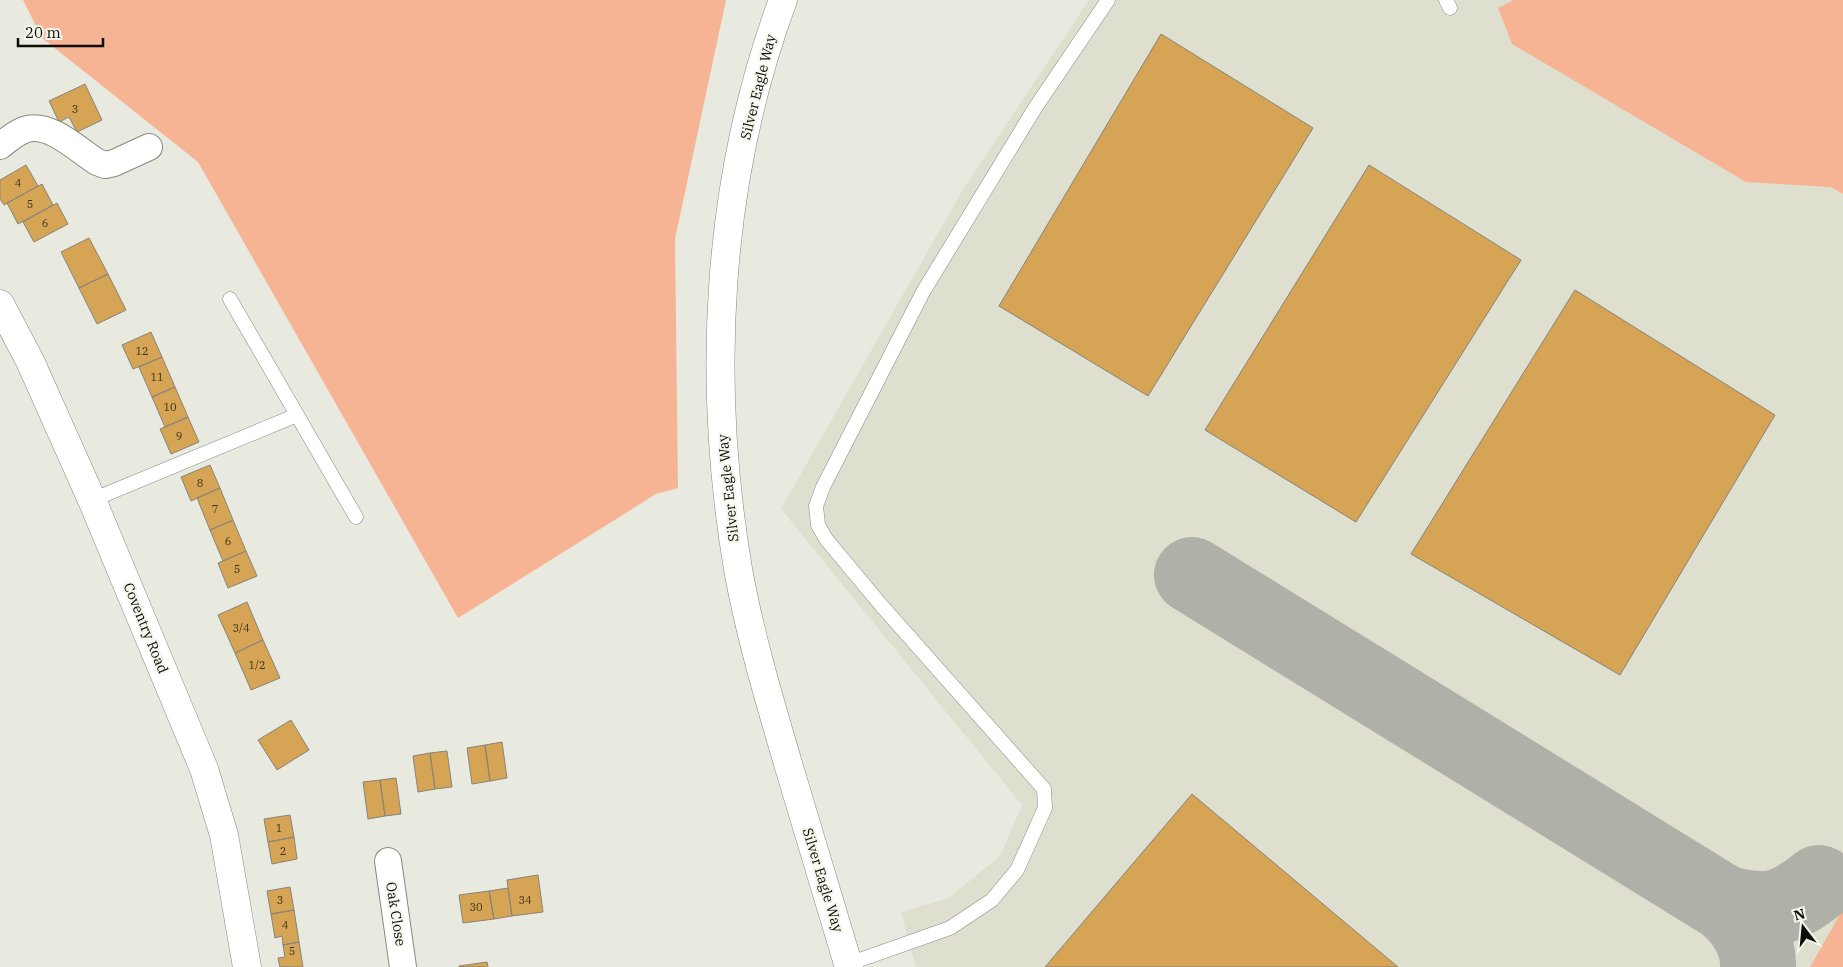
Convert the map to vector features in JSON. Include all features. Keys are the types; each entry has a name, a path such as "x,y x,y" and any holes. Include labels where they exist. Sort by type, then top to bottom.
{"street":[{"name":"Silver Eagle Way","path":"783,0 768,39 747,124 730,210 721,301 720,390 723,467 738,570 753,638 848,966"},
{"path":"0,146 15,134 35,128 52,133 97,162 106,165 149,147"},
{"name":"Coventry Road","path":"0,304 30,361 92,500 204,769 224,835 247,967"},
{"name":"Oak Close","path":"388,861 404,967"}],"lane":[{"path":"848,966 950,928 992,900 1017,870 1045,808 1044,789 880,605 826,539 818,525 816,506 823,488 923,292 1035,108 1108,0"},
{"path":"230,299 356,517"},
{"path":"92,500 297,415"}],"shaded area":[{"path":"23,0 726,0 675,239 678,488 656,494 458,618 198,162 42,38"},
{"path":"1089,0 1843,0 1843,967 916,967 901,912 949,898 1001,855 1022,805 781,509 962,191"},
{"path":"1514,0 1843,0 1843,194 1831,187 1746,182 1512,44 1498,8"},
{"path":"1843,909 1843,967 1810,967"}],"building":[{"path":"1161,34 1313,128 1148,396 999,306"},
{"path":"85,84 102,120 77,132 69,117 59,122 49,101"},
{"path":"26,165 38,186 4,205 0,199 0,180"},
{"path":"1369,165 1521,260 1356,522 1205,430"},
{"path":"42,184 53,205 18,224 7,203"},
{"path":"57,203 68,224 34,242 23,222"},
{"path":"89,238 108,274 79,288 61,252"},
{"path":"108,274 126,310 97,324 79,288"},
{"path":"1575,290 1775,415 1620,675 1411,554"},
{"path":"151,332 162,357 133,369 122,345"},
{"path":"162,357 175,387 152,397 139,367"},
{"path":"175,387 188,417 165,427 152,397"},
{"path":"188,417 199,442 171,454 160,429"},
{"path":"210,465 220,488 191,501 181,477"},
{"path":"220,488 233,520 210,530 197,498"},
{"path":"233,520 246,551 223,561 210,530"},
{"path":"246,551 257,576 228,588 218,563"},
{"path":"247,602 263,640 235,653 218,615"},
{"path":"263,640 280,678 251,690 235,653"},
{"path":"291,720 309,750 277,770 258,740"},
{"path":"502,742 507,778 490,781 485,745"},
{"path":"485,745 490,781 472,784 467,748"},
{"path":"447,751 452,787 435,789 430,753"},
{"path":"430,753 435,789 418,792 413,756"},
{"path":"396,778 401,814 385,816 380,780"},
{"path":"380,780 385,816 368,819 363,782"},
{"path":"1192,794 1398,967 1045,967"},
{"path":"290,815 294,837 268,842 264,819"},
{"path":"294,837 297,859 272,864 268,842"},
{"path":"538,875 543,912 512,916 507,880"},
{"path":"290,887 294,910 271,914 267,891"},
{"path":"508,888 512,916 494,919 489,891"},
{"path":"489,891 494,919 463,923 459,895"},
{"path":"294,910 299,942 283,945 282,936 275,938 271,914"},
{"path":"299,942 303,967 280,967 278,958 285,957 283,945"},
{"path":"487,962 488,967 459,967 459,966"}],"taxiway":[{"path":"1192,575 1724,903 1752,909 1775,908 1796,899 1819,883"},
{"path":"1724,903 1743,923 1753,939 1758,957 1758,967"}]}
